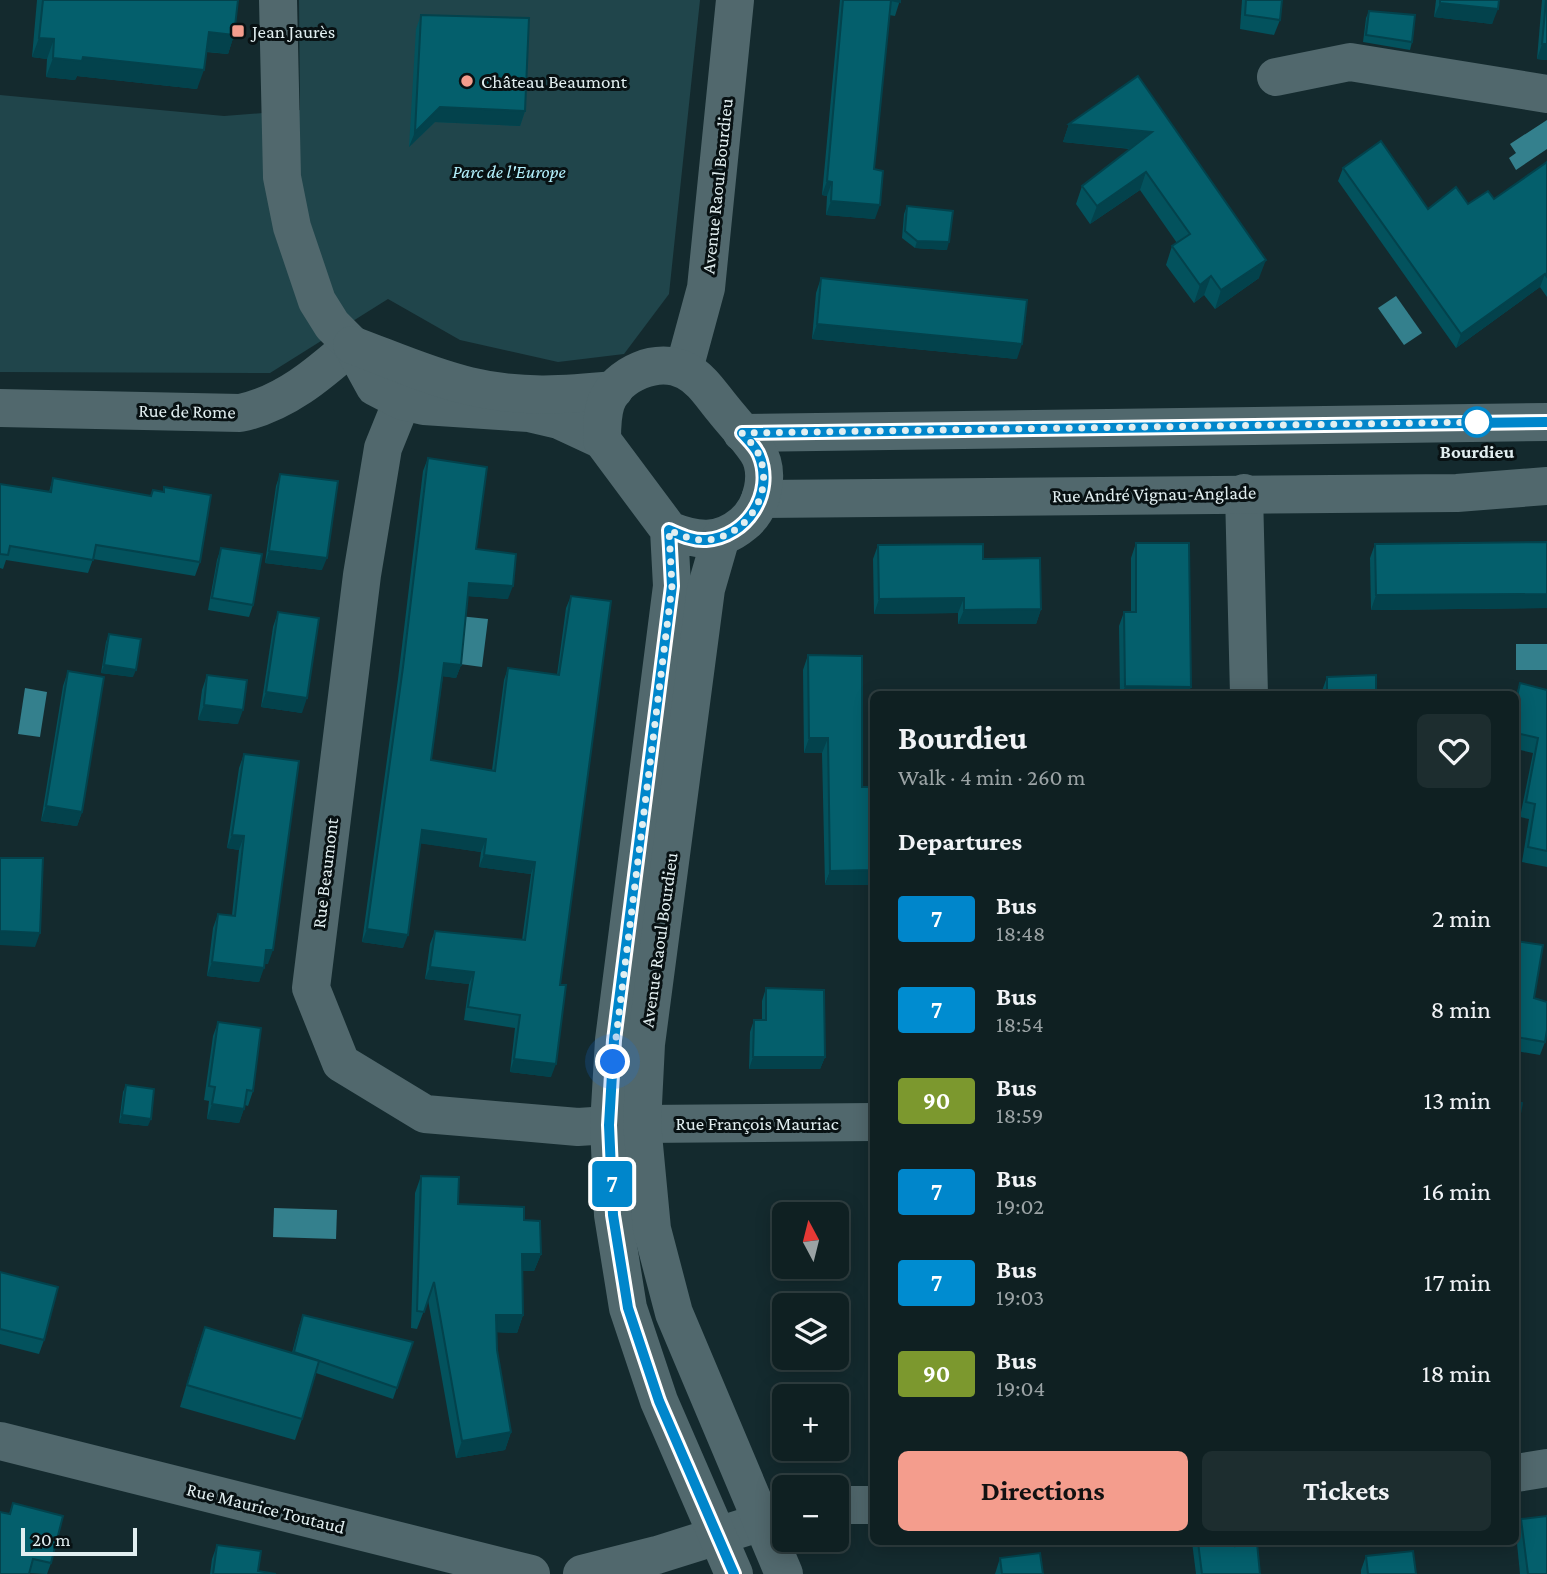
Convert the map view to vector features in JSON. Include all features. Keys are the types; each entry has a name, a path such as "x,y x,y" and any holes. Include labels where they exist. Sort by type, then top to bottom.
{"street":[{"path":"278,0 282,177 292,227 317,301 332,325 352,345 375,387 402,401 424,406 529,413 559,420 602,440 669,530 692,539 722,537 744,524 760,499 764,471 758,453 698,379 684,369 658,365 633,373 622,381 606,403 602,440"},
{"name":"Avenue Raoul Bourdieu","path":"684,369 706,288 734,0"},
{"path":"1276,76 1350,62 1547,94"},
{"path":"352,345 469,386 532,395 570,395 614,390"},
{"name":"Rue de Rome","path":"0,408 240,413 256,410 291,394 352,345"},
{"name":"Rue Beaumont","path":"402,401 383,448 362,575 311,988 341,1063 425,1114 578,1127 626,1125"},
{"path":"742,433 1547,422"},
{"name":"Rue André Vignau-Anglade","path":"760,499 1457,493 1547,486"},
{"path":"1244,493 1249,691"},
{"name":"Avenue Raoul Bourdieu","path":"626,1125 614,1040 672,586 669,530"},
{"name":"Avenue Raoul Bourdieu","path":"722,537 706,589 646,1044 626,1125 613,1215 628,1308 659,1401 752,1525 784,1574"},
{"name":"Rue François Mauriac","path":"626,1125 870,1122"},
{"name":"Rue Maurice Toutaud","path":"0,1441 531,1574"},
{"path":"1519,1473 1547,1468"},
{"path":"849,1505 870,1504"},
{"path":"582,1574 752,1525"},
{"name":"Avenue Raoul Bourdieu","path":"734,1574 752,1525"}],"green space":[{"name":"Parc de l'Europe","path":"299,0 700,0 669,294 624,354 558,362 460,340 388,299 270,373 0,372 0,95 224,116 300,110"}],"water":[{"path":"1547,120 1547,149 1516,170 1509,158 1516,153 1510,144"},
{"path":"1396,296 1422,333 1404,345 1378,308"},
{"path":"459,616 488,619 482,667 460,664"},
{"path":"1516,644 1547,644 1547,670 1516,670"},
{"path":"25,688 47,692 40,737 18,734"},
{"path":"274,1208 337,1210 336,1239 273,1237"}],"building":[{"path":"43,0 238,0 234,35 209,32 204,70 83,57 82,61 53,58 54,39 39,38"},
{"path":"843,0 891,0 874,169 883,171 880,205 831,201 832,182 827,181"},
{"path":"1246,0 1282,0 1280,20 1245,15"},
{"path":"1440,0 1499,0 1498,9 1440,3"},
{"path":"1546,0 1547,44 1542,44"},
{"path":"1369,11 1415,15 1412,42 1366,35"},
{"name":"Château Beaumont","path":"421,15 529,18 525,111 440,107 415,132"},
{"path":"1138,76 1266,260 1221,290 1211,276 1200,285 1172,246 1190,234 1146,172 1097,206 1082,186 1152,132 1069,124"},
{"path":"1381,141 1428,209 1456,187 1468,204 1488,191 1494,199 1547,162 1547,277 1545,274 1461,334 1343,168"},
{"path":"907,206 953,211 949,242 917,241 905,231"},
{"path":"821,278 1027,300 1022,344 817,324"},
{"path":"428,458 487,467 476,549 516,554 513,586 469,583 461,665 444,663 431,760 495,771 508,668 559,675 571,596 611,601 560,985 566,985 556,1064 514,1059 520,1015 468,1007 474,972 430,967 435,931 525,940 535,862 484,855 486,839 422,830 408,935 367,929"},
{"path":"280,474 338,481 327,558 269,551"},
{"path":"53,478 151,496 153,490 164,492 164,487 211,495 200,562 96,545 93,560 10,546 8,555 0,554 0,484 51,492"},
{"path":"1547,542 1547,594 1376,595 1375,544"},
{"path":"1136,543 1189,543 1191,687 1125,686 1124,612 1136,612"},
{"path":"983,544 983,559 1040,558 1041,609 964,610 964,598 879,599 878,545"},
{"path":"221,548 262,554 253,605 212,598"},
{"path":"278,612 319,618 307,698 266,692"},
{"path":"109,634 141,639 136,670 104,665"},
{"path":"808,655 862,656 862,787 870,787 870,870 830,871 828,738 809,738"},
{"path":"68,671 104,677 82,812 46,806"},
{"path":"207,675 247,680 243,710 204,705"},
{"path":"1376,675 1376,691 1327,691 1327,677"},
{"path":"1520,683 1547,690 1547,851 1528,847 1535,804 1526,802 1538,738 1519,734"},
{"path":"244,754 299,761 273,950 266,950 264,968 212,962 218,914 235,916 244,836 232,835"},
{"path":"0,858 43,858 40,933 0,931"},
{"path":"1519,941 1543,945 1534,998 1547,1002 1545,1042 1519,1038"},
{"path":"766,988 824,990 825,1057 753,1057 754,1020 766,1020"},
{"path":"218,1022 261,1028 253,1091 247,1090 244,1109 212,1104 215,1087 209,1086"},
{"path":"126,1085 154,1089 151,1119 122,1115"},
{"path":"421,1176 459,1177 458,1204 524,1207 524,1220 540,1221 541,1254 522,1254 523,1315 496,1315 497,1350 511,1432 462,1441 434,1282 424,1312 417,1311"},
{"path":"0,1272 58,1287 44,1340 0,1329"},
{"path":"303,1315 413,1342 397,1388 294,1352"},
{"path":"205,1327 319,1361 302,1419 187,1385"},
{"path":"13,1503 63,1516 51,1563 33,1559 29,1574 0,1574 0,1512 10,1514"},
{"path":"1547,1516 1547,1574 1528,1574 1521,1519"},
{"path":"217,1545 261,1551 258,1571 276,1574 213,1574"},
{"path":"1198,1545 1257,1545 1260,1574 1202,1574"},
{"path":"1413,1551 1416,1574 1368,1574 1366,1556"},
{"path":"1040,1553 1043,1574 1002,1574 1000,1558"}],"bus line":[{"name":"7","path":"734,1574 659,1401 628,1308 613,1215 609,1125 614,1040 672,586 669,530 692,539 705,540 722,537 744,524 760,499 764,471 758,453 742,433 1547,422"}],"place":[{"name":"Jean Jaurès","path":"238,31"},
{"name":"Château Beaumont","path":"467,81"},
{"name":"Bourdieu","path":"1477,422"}],"route":[{"path":"613,1062 672,586 669,530 692,539 705,540 722,537 744,524 760,499 764,471 758,453 742,433 1486,422 1477,422"}]}
